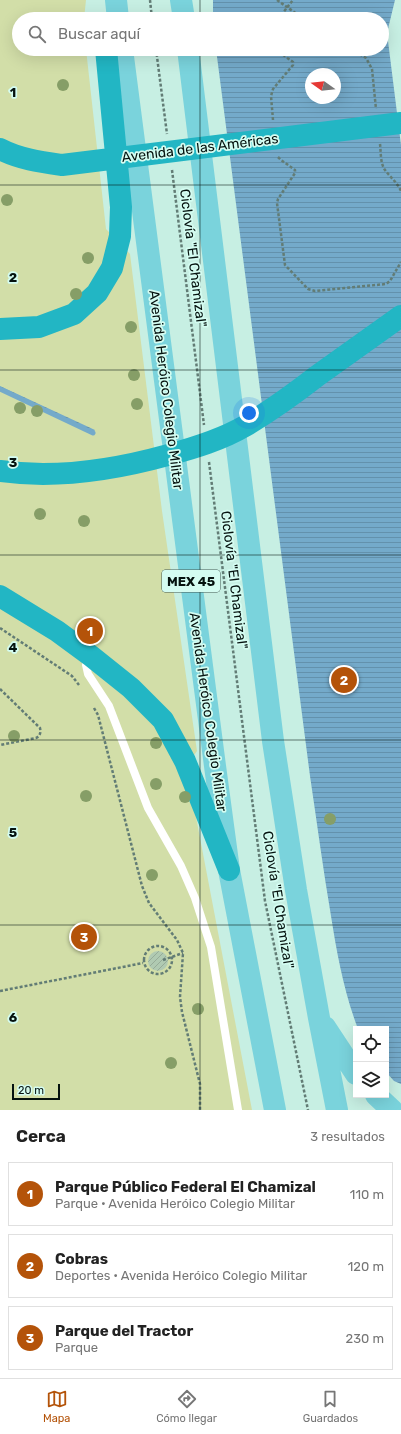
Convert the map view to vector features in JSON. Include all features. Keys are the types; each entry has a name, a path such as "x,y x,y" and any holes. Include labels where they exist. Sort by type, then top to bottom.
{"highway":[{"path":"0,329 39,327 74,314 97,293 112,268 120,236 121,207 107,56"},
{"name":"Avenida de las Américas","path":"0,149 8,153 39,162 62,165 401,123"},
{"path":"0,471 18,474 53,474 134,464 198,447 243,427 274,408 401,316"},
{"path":"0,596 57,631 91,656 131,688 163,720 185,761 230,870"}],"main road":[{"path":"116,0 117,12"},
{"path":"181,0 183,12"},
{"path":"193,12 194,0"},
{"name":"Avenida Heróico Colegio Militar","path":"123,56 214,758 230,870 275,1110"},
{"path":"190,56 273,741 287,839 319,1018 338,1110"},
{"path":"319,1018 353,1069"},
{"path":"379,1098 392,1110"}],"lane":[{"path":"91,656 86,665 88,674 108,706 148,808 181,866 195,898 211,947 238,1110"}],"path":[{"path":"150,0 151,12"},
{"path":"277,0 293,12"},
{"path":"284,12 293,0"},
{"path":"157,56 167,136"},
{"path":"274,127 271,96 273,89 293,65 293,62 285,56"},
{"path":"278,156 295,170 295,173 278,199 277,203 285,265 308,289 315,291 386,284 390,281 401,262"},
{"name":"Ciclovía \"El Chamizal\"","path":"171,168 205,429"},
{"name":"Ciclovía \"El Chamizal\"","path":"209,460 265,901 308,1110"},
{"path":"0,628 72,676 81,687"},
{"path":"0,689 40,728 41,731 39,736 36,738 0,745"},
{"path":"92,703 98,715 142,886 149,903 177,940 183,953 180,998 182,1012 200,1084 200,1110"},
{"path":"154,946 161,946 168,949 172,956 172,963 168,970 161,974 153,974 146,970 143,962 144,955 148,949 154,946"},
{"path":"163,960 183,953"},
{"path":"0,991 143,962"}],"green space":[{"path":"0,0 86,0 85,12 12,12 12,56 87,56 106,229 130,254 162,511 197,751 181,774 196,817 252,1110 0,1110"}],"water":[{"path":"213,0 395,0 389,25 389,12 213,12"},
{"path":"389,49 401,145 401,1084 394,1081 389,1075 389,1026 357,1026 345,987 325,881 310,776 217,56 389,56"},
{"path":"0,386 95,430 93,433 0,389"}],"building":[{"path":"158,951 165,954 168,961 165,968 158,971 151,968 148,961 151,954"}],"waterway":[{"path":"0,389 93,433"}],"place":[{"name":"Parque Público Federal El Chamizal","path":"90,631"},
{"name":"Cobras","path":"344,680"},
{"name":"Parque del Tractor","path":"84,937"}]}
